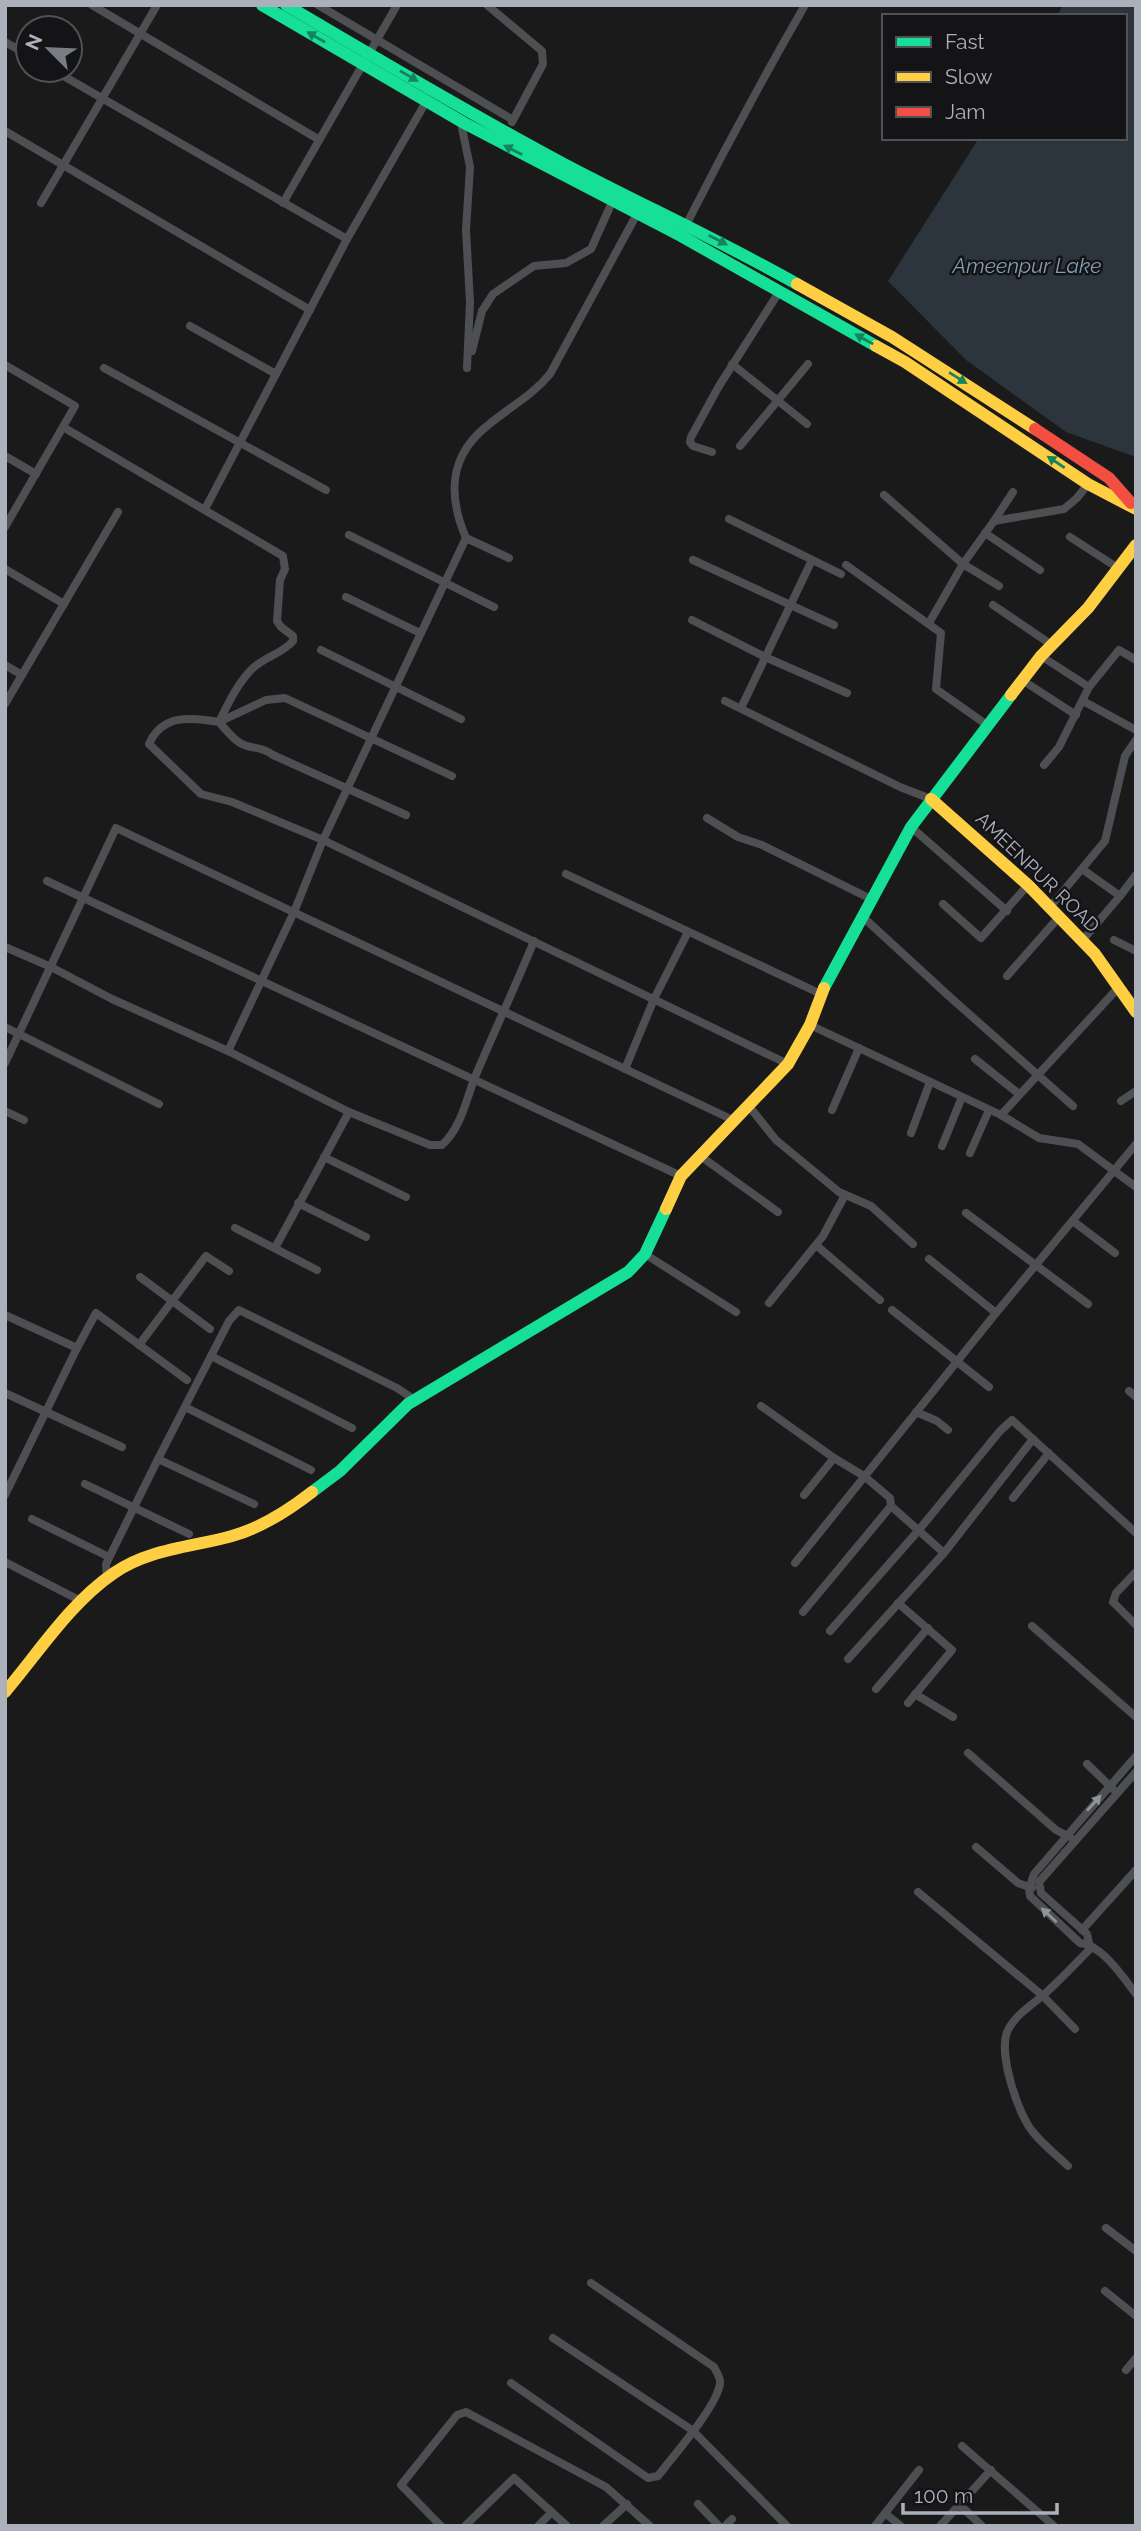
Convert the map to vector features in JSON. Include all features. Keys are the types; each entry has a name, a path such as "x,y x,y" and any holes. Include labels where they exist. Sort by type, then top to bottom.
{"street":[{"path":"92,5 318,139"},
{"path":"41,203 157,5"},
{"path":"262,5 365,58 613,200 640,208"},
{"path":"286,5 365,58"},
{"path":"318,5 640,208 892,337 1109,478 1136,508"},
{"path":"283,203 397,5"},
{"path":"487,5 542,51 543,64 509,126"},
{"path":"684,230 734,136 750,99 805,5"},
{"path":"78,84 347,239"},
{"path":"205,509 347,239 430,96"},
{"path":"466,117 509,126"},
{"path":"466,117 462,128 470,167 466,230 470,302 467,368 482,311 493,294 534,266 566,263 591,249 613,200"},
{"path":"5,131 310,310"},
{"path":"509,558 466,538 454,496 457,464 470,442 485,427 528,396 550,374 640,208"},
{"path":"684,230 779,292 905,362 1088,484 1136,508"},
{"path":"712,452 693,446 691,437 732,364 779,292"},
{"path":"190,326 276,374"},
{"path":"732,364 807,424"},
{"path":"740,446 808,364"},
{"path":"5,365 75,406 5,527"},
{"path":"104,368 326,490"},
{"path":"63,427 283,556 285,569 280,580 277,621 294,638 283,650 251,669 231,698 219,722"},
{"path":"5,456 36,474"},
{"path":"994,521 1064,509 1088,484"},
{"path":"929,623 963,564 1013,492"},
{"path":"884,495 963,564 999,586"},
{"path":"5,704 118,512"},
{"path":"729,519 841,574"},
{"path":"985,533 1040,570"},
{"path":"349,535 494,607"},
{"path":"1070,537 1118,568"},
{"path":"228,1051 294,912 323,840 466,538"},
{"path":"5,1692 80,1601 115,1572 151,1555 235,1535 290,1509 340,1471 408,1404 628,1272 645,1254 681,1175 788,1064 810,1025 821,994 911,827 1041,656 1088,608 1136,545"},
{"path":"693,560 834,625"},
{"path":"741,708 812,560"},
{"path":"846,565 941,633 936,689 987,725"},
{"path":"5,569 64,604"},
{"path":"346,597 420,633"},
{"path":"993,605 1052,645"},
{"path":"692,620 765,657 847,692"},
{"path":"321,650 461,719"},
{"path":"1044,765 1059,747 1088,687 1119,650 1136,660"},
{"path":"1041,656 1088,687"},
{"path":"5,665 22,675"},
{"path":"1022,680 1076,715"},
{"path":"452,776 285,698 266,700 219,722 176,719 156,731 149,744 201,794 232,802 323,840 788,1064"},
{"path":"725,701 900,787 931,799"},
{"path":"1083,701 1136,730"},
{"path":"219,722 238,742 264,748 272,755 406,815"},
{"path":"1007,976 1082,869 1105,841 1125,756 1136,740"},
{"name":"AMEENPUR ROAD","path":"931,799 1028,885 1095,954 1136,1012"},
{"path":"707,818 738,837 762,845 873,900"},
{"path":"911,827 1007,911"},
{"path":"5,1063 116,828 733,1120"},
{"path":"1082,869 1120,897"},
{"path":"566,874 821,994"},
{"path":"1082,941 1136,875"},
{"path":"47,881 681,1175"},
{"path":"943,904 981,938 1028,885"},
{"path":"864,918 1073,1106"},
{"path":"625,1069 653,999 688,932"},
{"path":"1114,940 1136,951"},
{"path":"5,947 228,1051 349,1112 429,1145 442,1145 448,1140 466,1106 474,1079 534,942"},
{"path":"1001,1115 1118,988"},
{"path":"810,1025 1001,1115 1040,1138 1078,1144 1136,1187"},
{"path":"5,1027 159,1104"},
{"path":"832,1110 859,1048"},
{"path":"975,1059 1019,1094"},
{"path":"911,1133 930,1082"},
{"path":"1121,1101 1136,1091"},
{"path":"942,1146 962,1097"},
{"path":"748,1105 776,1140 839,1192 871,1206 913,1244"},
{"path":"970,1153 989,1110"},
{"path":"5,1111 24,1120"},
{"path":"275,1248 349,1112"},
{"path":"795,1563 996,1312 1136,1144"},
{"path":"699,1155 778,1212"},
{"path":"324,1157 406,1197"},
{"path":"769,1303 816,1245 845,1195"},
{"path":"298,1203 366,1237"},
{"path":"966,1213 1088,1304"},
{"path":"1073,1221 1115,1253"},
{"path":"235,1228 317,1270"},
{"path":"816,1245 880,1300"},
{"path":"645,1254 736,1312"},
{"path":"139,1345 206,1256 229,1271"},
{"path":"929,1259 996,1312"},
{"path":"140,1278 210,1329"},
{"path":"107,1579 106,1564 109,1557 229,1321 239,1310 397,1388 415,1400"},
{"path":"892,1310 989,1387"},
{"path":"6,1491 96,1313 187,1380"},
{"path":"5,1315 77,1348"},
{"path":"211,1356 352,1428"},
{"path":"5,1393 122,1447"},
{"path":"761,1406 864,1476 890,1498 891,1506 944,1553"},
{"path":"185,1407 311,1470"},
{"path":"916,1412 937,1421 948,1430"},
{"path":"830,1631 1012,1420 1135,1530"},
{"path":"848,1659 944,1553 1033,1439"},
{"path":"1013,1498 1049,1453"},
{"path":"804,1495 834,1458"},
{"path":"158,1459 254,1504"},
{"path":"85,1484 188,1534"},
{"path":"803,1612 891,1506"},
{"path":"32,1518 109,1557"},
{"path":"5,1562 80,1601"},
{"path":"1136,1572 1116,1593 1113,1602 1136,1625"},
{"path":"898,1603 952,1650 908,1703"},
{"path":"1032,1626 1136,1717"},
{"path":"876,1689 928,1628"},
{"path":"915,1694 953,1717"},
{"path":"968,1753 1065,1836 1076,1839"},
{"path":"1136,1756 1034,1874 1033,1899 1080,1943 1090,1945 1109,1962 1136,1994"},
{"path":"1087,1764 1118,1793"},
{"path":"1034,1888 1136,1772"},
{"path":"976,1847 1008,1876 1041,1893 1087,1934 1090,1945"},
{"path":"1082,1930 1136,1870"},
{"path":"918,1892 1043,1996 1075,2029"},
{"path":"1068,2166 1034,2134 1025,2120 1016,2099 1003,2044 1008,2030 1020,2014 1043,1996 1090,1945"},
{"path":"1105,2228 1136,2251"},
{"path":"511,2383 648,2477 658,2476 712,2402 720,2387 720,2377 714,2367 591,2283"},
{"path":"1105,2291 1136,2316"},
{"path":"553,2338 692,2430 787,2526"},
{"path":"1126,2370 1136,2358"},
{"path":"441,2526 401,2485 457,2415 463,2412 606,2487 650,2526"},
{"path":"961,2446 1054,2526"},
{"path":"875,2526 919,2470"},
{"path":"940,2526 991,2470"},
{"path":"472,2524 514,2478 566,2526"},
{"path":"603,2526 627,2504"},
{"path":"698,2504 719,2526"},
{"path":"960,2505 982,2526"},
{"path":"538,2526 552,2512"},
{"path":"886,2514 901,2526"},
{"path":"725,2526 732,2519"}],"water":[{"name":"Ameenpur Lake","path":"1063,5 1136,5 1136,457 1066,432 966,360 888,281 978,140 1127,140 1127,14 1058,14"}],"traffic: fast":[{"path":"262,5 464,123 681,236 876,346"},
{"path":"286,5 529,145 797,284"},
{"path":"824,988 911,827 1011,695"},
{"path":"312,1492 340,1471 408,1404 628,1272 645,1254 666,1209"}],"traffic: slow":[{"path":"797,284 892,337 1035,429"},
{"path":"876,346 905,362 1088,484 1136,509"},
{"path":"1011,695 1041,656 1088,608 1136,545"},
{"path":"931,799 1028,885 1095,954 1136,1012"},
{"path":"666,1209 681,1176 788,1064 810,1025 824,988"},
{"path":"5,1692 69,1613 114,1573 156,1554 232,1536 253,1528 284,1512 312,1492"}],"traffic: jam":[{"path":"1035,429 1109,478 1131,503"}]}
